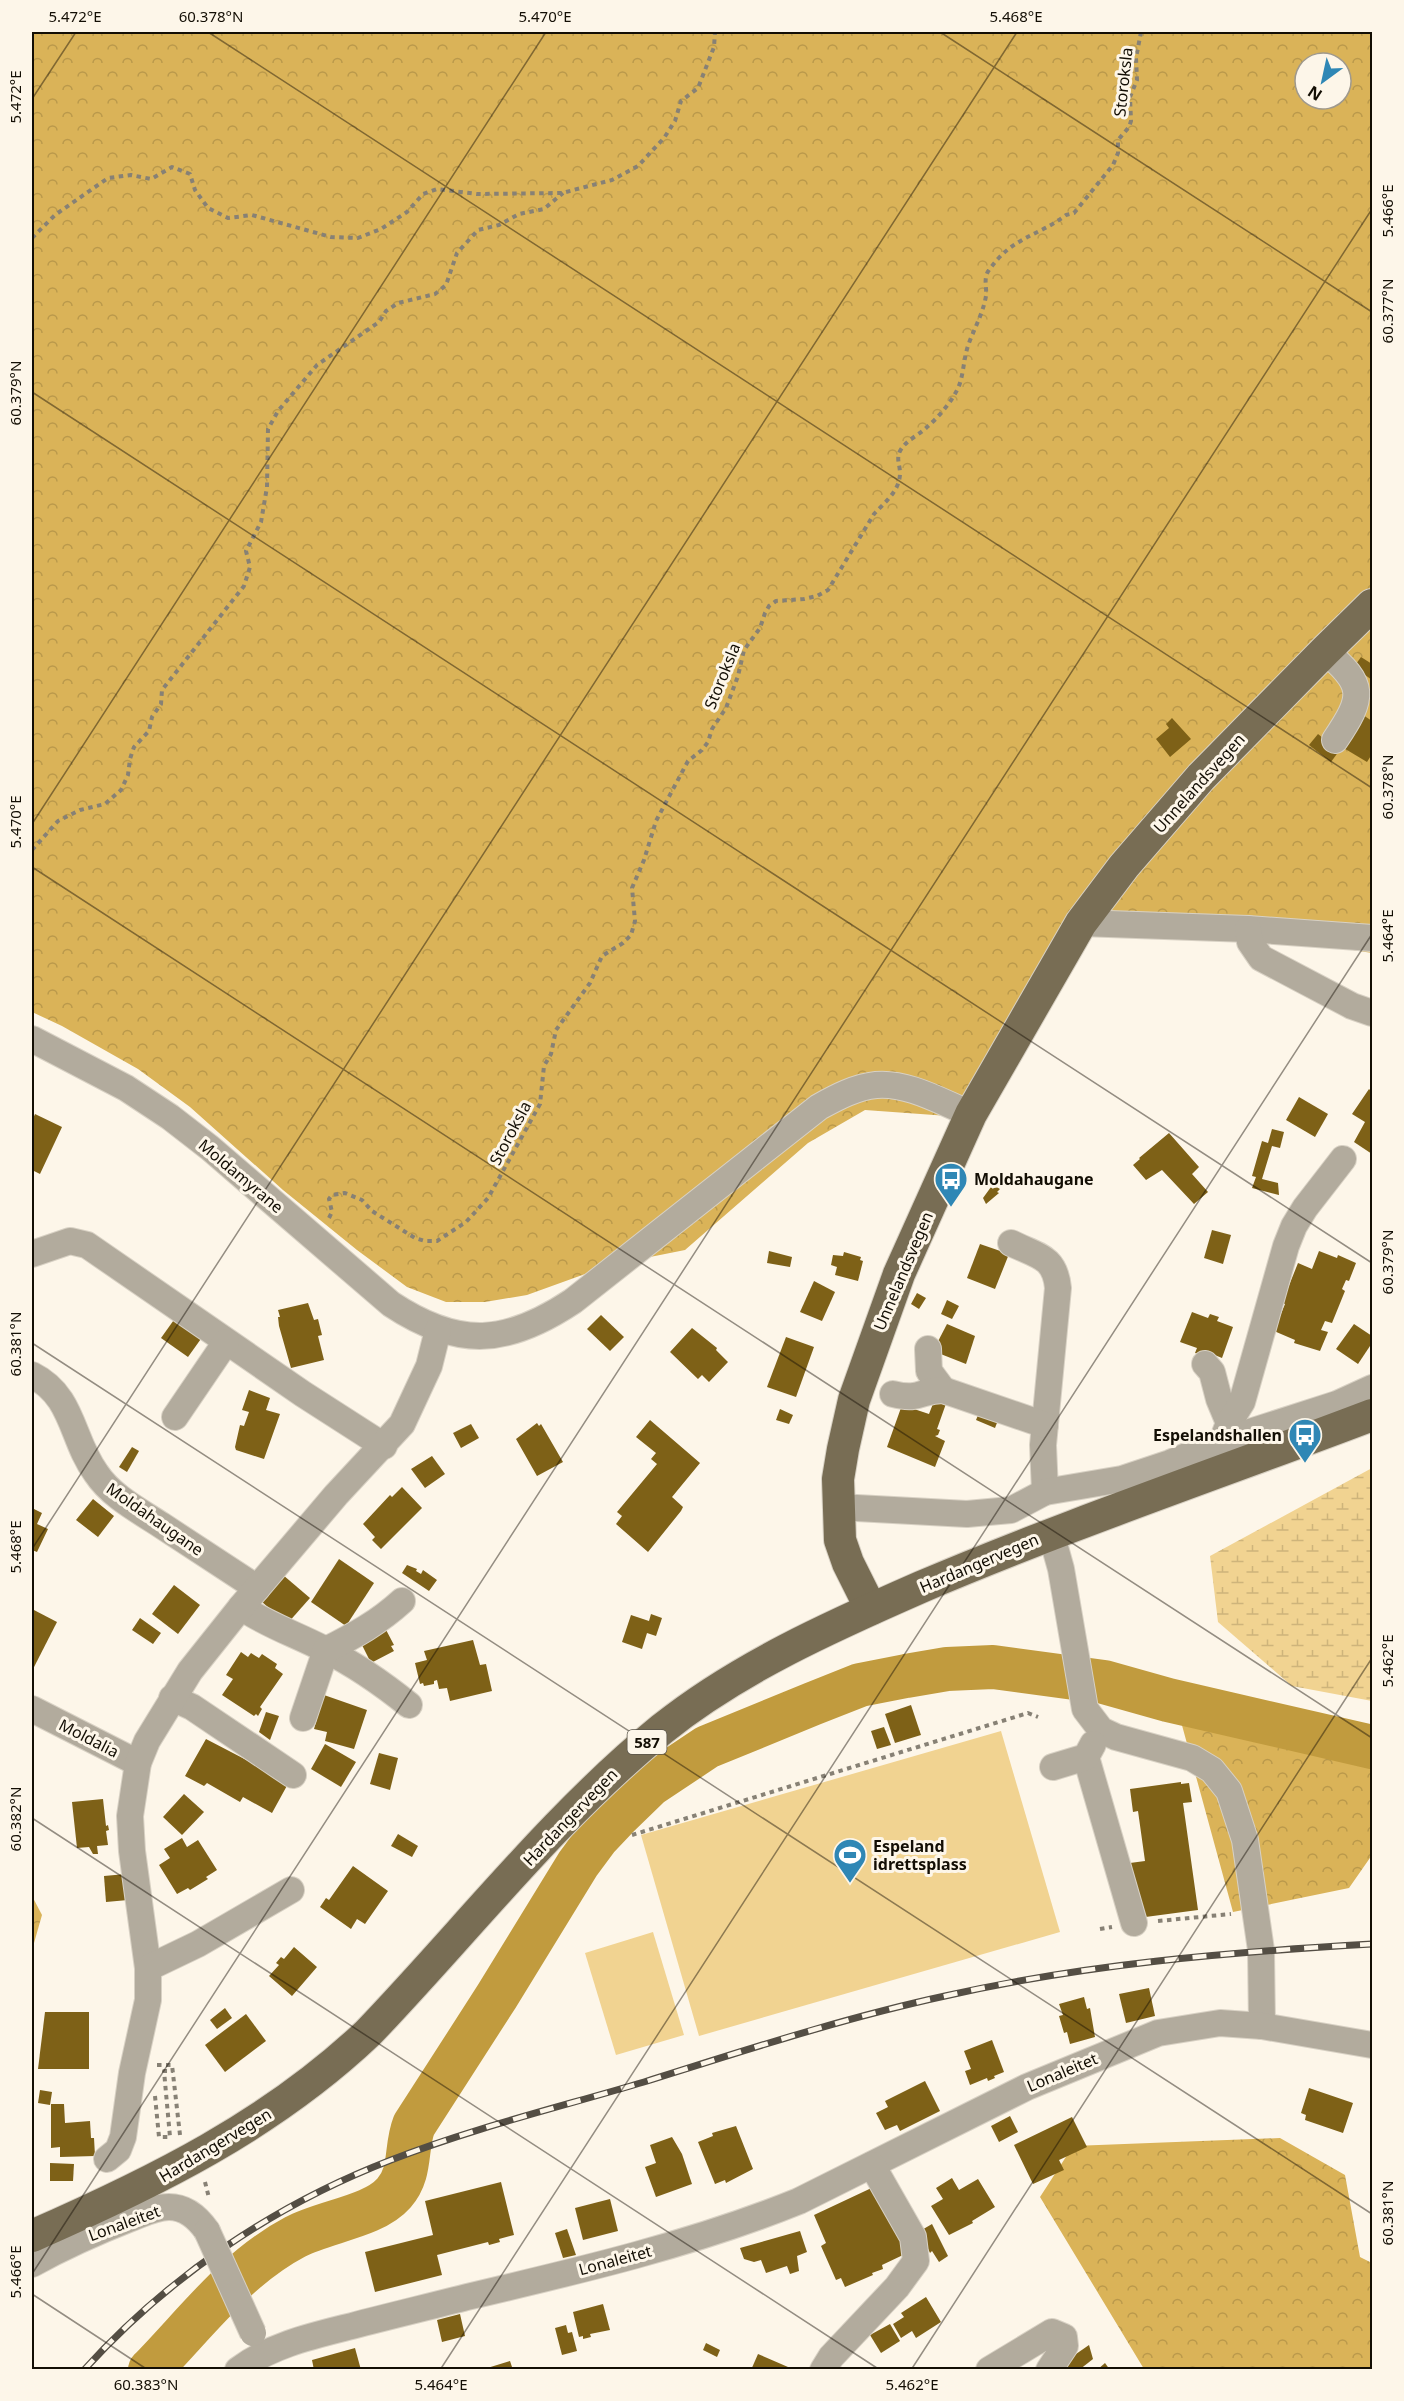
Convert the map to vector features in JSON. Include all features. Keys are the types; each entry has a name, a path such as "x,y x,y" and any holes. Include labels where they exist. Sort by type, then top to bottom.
{"main road":[{"name":"Unnelandsvegen","path":"871,1609 848,1563 840,1540 838,1479 843,1449 860,1381 899,1274 971,1114 1081,923 1124,866 1201,777 1372,605"},
{"name":"Hardangervegen","path":"32,2236 165,2176 268,2114 303,2090 368,2033 557,1828 622,1763 663,1728 732,1680 871,1609 1051,1533 1372,1415"}],"street":[{"path":"1325,651 1349,673 1356,688 1353,713 1335,740"},
{"path":"1081,923 1248,929 1372,938"},
{"path":"1248,929 1250,942 1261,958 1352,1006 1372,1013"},
{"name":"Moldamyrane","path":"32,1039 126,1088 170,1118 210,1148 391,1304 438,1330"},
{"path":"107,2159 118,2150 123,2137 132,2073 148,2000 148,1968 132,1851 130,1816 138,1763 147,1741 190,1671 336,1495 402,1424 429,1366 438,1330 465,1336 491,1336 518,1331 548,1318 573,1301 819,1107 840,1096 878,1084 901,1088 971,1114"},
{"path":"1226,1432 1242,1402 1286,1246 1294,1226 1343,1159"},
{"path":"32,1254 70,1241 87,1245 226,1342 384,1446"},
{"path":"1011,1243 1052,1265 1056,1272 1058,1288 1043,1446 1045,1492"},
{"path":"175,1416 226,1342"},
{"path":"928,1349 929,1371 943,1390"},
{"path":"1205,1364 1212,1372 1226,1432"},
{"name":"Moldahaugane","path":"32,1376 45,1382 57,1394 95,1472 105,1485 249,1598 260,1620 326,1650 387,1687 409,1705"},
{"path":"838,1507 967,1514 1011,1510 1045,1492 1122,1479 1170,1463 1226,1432 1337,1404 1372,1388"},
{"path":"893,1394 908,1398 934,1390 943,1390 1045,1425"},
{"path":"1051,1533 1061,1569 1085,1709 1101,1730 1116,1737 1157,1746 1192,1758 1212,1770 1229,1791 1245,1840 1256,1915 1263,2026"},
{"path":"303,1718 326,1650 385,1617 402,1601"},
{"path":"172,1698 192,1707 217,1723 292,1775"},
{"name":"Moldalia","path":"34,1717 138,1763"},
{"path":"1053,1767 1086,1757 1101,1730"},
{"path":"1086,1757 1134,1923"},
{"path":"148,1968 198,1944 291,1890"},
{"name":"Lonaleitet","path":"32,2264 105,2228 154,2209 170,2207 184,2210 196,2218 207,2231 257,2343 311,2337 548,2278 766,2214 872,2165 1026,2087 1158,2033 1220,2023 1263,2026 1372,2045"},
{"path":"823,2370 831,2357 897,2287 916,2261 913,2236 872,2165"},
{"path":"989,2370 1052,2332 1064,2337 1065,2346 1049,2370"},
{"path":"238,2370 257,2343"}],"path":[{"path":"32,238 55,215 108,178 131,175 151,179 172,167 190,174 195,189 208,208 228,218 252,215 331,237 358,238 381,229 406,212 423,194 437,189 477,194 563,193 612,180 638,166 664,138 675,121 681,101 698,88 714,47 715,32"},
{"name":"Storoksla","path":"315,1238 332,1215 329,1199 336,1193 345,1192 362,1200 372,1211 415,1238 425,1241 437,1241 465,1222 488,1197 540,1104 544,1066 551,1054 556,1030 590,983 602,956 624,943 631,935 635,921 632,888 644,860 656,821 688,761 708,742 712,729 726,708 738,676 744,650 760,628 769,606 776,601 804,599 828,590 874,514 883,507 894,491 899,481 900,472 897,460 900,451 913,435 926,428 960,385 969,344 979,324 985,302 985,277 988,271 1009,247 1066,215 1074,213 1113,165 1118,153 1118,140 1130,127 1130,97 1137,80 1136,58 1141,32"},
{"path":"32,850 58,820 80,810 105,804 121,790 128,775 134,747 149,731 152,717 161,704 162,690 165,685 171,681 244,586 250,567 246,551 261,522 267,487 268,429 278,411 317,365 379,322 386,311 398,303 435,294 446,285 457,253 478,230 499,225 519,214 544,209 563,193"},
{"path":"632,1835 1028,1713 1038,1717"},
{"path":"1100,1929 1220,1914 1256,1915"},
{"path":"153,2066 172,2065 181,2138"}],"green space":[{"path":"32,32 1372,32 1372,953 1148,918 1100,915 982,1107 948,1116 865,1110 808,1143 685,1250 610,1265 527,1295 485,1302 446,1302 407,1287 283,1190 190,1107 138,1069 62,1026 32,1012"},
{"path":"1372,1468 1372,1701 1292,1686 1218,1622 1210,1556"},
{"path":"1237,1704 1315,1741 1372,1754 1372,1855 1349,1888 1233,1912 1177,1707"},
{"name":"Espeland idrettsplass","path":"1001,1731 1060,1932 699,2036 641,1835"},
{"path":"32,1896 42,1915 32,1950"},
{"path":"653,1932 684,2035 616,2055 585,1953"},
{"path":"1280,2138 1345,2175 1360,2257 1372,2263 1372,2369 1144,2369 1040,2197 1073,2146"}],"building":[{"path":"1361,657 1372,664 1372,680 1354,667"},
{"path":"1363,715 1372,721 1372,754 1367,762 1342,747"},
{"path":"1172,718 1191,739 1170,757 1156,739 1169,728 1166,724"},
{"path":"1318,734 1339,751 1331,762 1309,745"},
{"path":"1369,1089 1372,1092 1372,1154 1354,1142 1365,1122 1352,1114"},
{"path":"1299,1097 1328,1114 1315,1137 1286,1120"},
{"path":"35,1114 62,1127 40,1174 32,1170 32,1121"},
{"path":"1272,1129 1284,1132 1280,1148 1272,1146 1262,1179 1278,1183 1279,1195 1252,1188 1256,1177 1252,1176 1262,1141 1268,1143"},
{"path":"1169,1133 1199,1167 1192,1174 1208,1192 1194,1204 1162,1170 1146,1180 1133,1165"},
{"path":"995,1186 1000,1189 997,1192 999,1193 986,1204 983,1198 991,1187 993,1189"},
{"path":"1212,1230 1231,1235 1223,1264 1204,1258"},
{"path":"980,1244 1009,1254 995,1289 967,1278"},
{"path":"769,1251 792,1257 790,1267 767,1263"},
{"path":"1319,1251 1337,1258 1338,1255 1356,1263 1349,1281 1346,1280 1342,1289 1345,1291 1332,1323 1325,1321 1321,1330 1328,1332 1320,1351 1294,1343 1295,1340 1274,1331 1298,1263 1312,1269"},
{"path":"844,1252 861,1257 860,1260 863,1261 858,1281 835,1275 837,1267 831,1265 833,1255 843,1256"},
{"path":"814,1281 835,1292 822,1321 800,1312"},
{"path":"917,1293 926,1298 919,1309 911,1304"},
{"path":"947,1300 959,1306 952,1319 941,1314"},
{"path":"308,1303 314,1320 318,1319 322,1335 318,1336 324,1360 291,1368 279,1326 278,1310"},
{"path":"1192,1312 1208,1318 1210,1314 1219,1317 1217,1321 1233,1327 1222,1358 1205,1351 1204,1356 1195,1353 1197,1348 1180,1342"},
{"path":"601,1315 624,1337 610,1351 587,1329"},
{"path":"176,1317 203,1336 188,1357 161,1338"},
{"path":"947,1324 975,1336 966,1364 933,1351"},
{"path":"1354,1324 1372,1336 1372,1343 1358,1364 1336,1349"},
{"path":"692,1328 717,1348 716,1350 728,1362 709,1382 702,1375 698,1379 670,1352"},
{"path":"786,1337 814,1347 796,1397 767,1387"},
{"path":"249,1390 270,1398 266,1410 280,1414 264,1459 236,1450 235,1447 240,1425 244,1426 249,1412 242,1410"},
{"path":"936,1396 948,1398 937,1429 940,1430 935,1436 945,1441 935,1467 887,1447 902,1405 929,1414"},
{"path":"981,1408 1000,1415 995,1428 976,1420"},
{"path":"780,1409 793,1415 789,1424 776,1420"},
{"path":"650,1420 700,1463 672,1497 683,1507 681,1511 648,1552 616,1524 622,1516 617,1512 657,1464 651,1459 656,1453 636,1437"},
{"path":"537,1423 539,1426 541,1424 563,1462 537,1476 516,1439"},
{"path":"471,1424 479,1438 461,1448 453,1433"},
{"path":"132,1447 139,1451 127,1472 119,1467"},
{"path":"432,1456 445,1474 425,1488 411,1469"},
{"path":"402,1487 422,1508 381,1549 372,1540 375,1537 363,1524 390,1495 392,1497"},
{"path":"93,1499 114,1516 98,1537 76,1520"},
{"path":"32,1508 42,1513 37,1524 48,1529 37,1552 32,1550"},
{"path":"339,1559 374,1583 346,1626 311,1602"},
{"path":"407,1565 417,1569 416,1571 421,1574 423,1570 437,1580 429,1591 402,1573"},
{"path":"283,1575 310,1598 287,1624 261,1601"},
{"path":"174,1585 200,1605 178,1634 152,1614"},
{"path":"32,1609 57,1622 32,1671"},
{"path":"651,1614 662,1618 656,1636 647,1633 642,1649 622,1642 631,1615 649,1621"},
{"path":"140,1618 161,1633 153,1644 132,1630"},
{"path":"384,1626 394,1645 391,1646 394,1651 371,1663 359,1639"},
{"path":"473,1640 480,1665 486,1664 492,1691 450,1701 447,1688 439,1689 437,1680 434,1684 424,1686 423,1683 420,1684 415,1663 427,1660 424,1651"},
{"path":"241,1652 248,1657 251,1653 259,1658 262,1654 277,1664 275,1668 283,1674 260,1707 262,1709 258,1716 256,1714 254,1716 222,1695 233,1679 226,1675"},
{"path":"324,1695 367,1710 354,1749 325,1741 327,1732 314,1729"},
{"path":"911,1705 921,1735 895,1743 885,1714"},
{"path":"266,1712 279,1716 270,1740 259,1732"},
{"path":"884,1727 891,1745 877,1749 871,1731"},
{"path":"206,1739 289,1782 272,1813 243,1797 240,1802 207,1783 204,1786 185,1776"},
{"path":"325,1744 356,1762 341,1787 311,1769"},
{"path":"379,1753 398,1758 390,1790 370,1784"},
{"path":"1181,1782 1181,1784 1189,1783 1192,1802 1183,1803 1198,1910 1138,1918 1130,1863 1145,1861 1138,1811 1133,1812 1130,1789"},
{"path":"184,1794 204,1812 182,1835 163,1817"},
{"path":"103,1799 106,1826 108,1825 109,1830 106,1831 108,1845 97,1846 98,1854 93,1854 89,1847 77,1848 72,1802"},
{"path":"398,1834 418,1846 412,1857 391,1846"},
{"path":"182,1838 187,1847 198,1840 217,1870 206,1877 208,1879 190,1890 188,1888 177,1894 159,1865 170,1858 164,1849"},
{"path":"353,1866 388,1891 365,1924 357,1919 351,1929 320,1907 326,1898 329,1900"},
{"path":"126,1874 128,1900 106,1902 104,1876"},
{"path":"294,1947 317,1967 292,1996 269,1976 279,1965 276,1963 281,1957 284,1959"},
{"path":"1149,1988 1155,2016 1126,2023 1119,1994"},
{"path":"1084,1997 1087,2009 1090,2008 1095,2037 1070,2044 1059,2016 1063,2015 1059,2004"},
{"path":"225,2008 232,2018 217,2029 210,2020"},
{"path":"45,2012 89,2012 89,2069 38,2069"},
{"path":"246,2014 266,2041 225,2072 205,2045"},
{"path":"992,2040 1004,2072 988,2081 987,2078 970,2085 965,2071 971,2069 964,2051"},
{"path":"925,2081 940,2111 900,2131 897,2125 885,2130 876,2113 888,2107 885,2101"},
{"path":"1309,2088 1353,2103 1343,2133 1305,2120 1306,2115 1301,2113"},
{"path":"40,2090 52,2092 50,2105 38,2103"},
{"path":"51,2104 64,2104 65,2123 90,2121 95,2156 60,2157 60,2147 51,2148"},
{"path":"1010,2116 1018,2132 999,2142 991,2126"},
{"path":"1072,2117 1087,2147 1059,2160 1064,2170 1033,2184 1014,2145"},
{"path":"736,2126 753,2169 726,2183 725,2180 715,2184 698,2142 713,2136 712,2133"},
{"path":"672,2137 682,2154 692,2184 656,2197 645,2167 656,2163 650,2145"},
{"path":"50,2163 74,2164 73,2181 50,2181"},
{"path":"952,2178 959,2190 978,2179 995,2207 972,2221 973,2223 949,2235 931,2206 943,2199 936,2188"},
{"path":"501,2182 514,2235 499,2239 500,2242 489,2245 488,2242 437,2255 442,2275 375,2292 365,2252 433,2235 425,2201"},
{"path":"880,2184 899,2232 903,2255 882,2265 883,2269 872,2273 873,2275 845,2287 841,2278 836,2280 821,2246 826,2243 814,2215"},
{"path":"610,2199 618,2231 583,2240 575,2208"},
{"path":"932,2224 948,2256 939,2262 932,2251 930,2253 920,2231"},
{"path":"567,2229 576,2255 563,2258 555,2233"},
{"path":"800,2231 807,2252 797,2256 799,2271 790,2274 787,2266 766,2273 761,2260 754,2262 744,2259 740,2248"},
{"path":"926,2297 941,2322 916,2338 912,2331 901,2338 893,2324 904,2317 901,2313"},
{"path":"603,2304 610,2330 590,2334 591,2337 583,2339 583,2336 579,2337 573,2312"},
{"path":"460,2314 465,2336 442,2342 437,2320"},
{"path":"890,2324 900,2341 881,2353 870,2335"},
{"path":"566,2325 568,2333 572,2332 577,2351 562,2355 555,2328"},
{"path":"706,2343 720,2350 717,2357 703,2350"},
{"path":"1089,2345 1093,2359 1079,2370 1067,2370 1063,2363"},
{"path":"355,2348 361,2370 314,2370 312,2360"},
{"path":"758,2354 788,2367 787,2370 751,2370"},
{"path":"510,2361 513,2370 484,2370 484,2369"},
{"path":"1105,2363 1110,2370 1097,2370"}],"waterway":[{"path":"150,2370 235,2280 254,2264 295,2237 374,2208 394,2193 406,2169 414,2125 578,1864 598,1837 650,1785 707,1747 860,1685 947,1669 993,1667 1104,1682 1168,1700 1372,1747"}],"railway":[{"path":"84,2370 151,2304 225,2247 305,2199 348,2178 422,2148 831,2025 945,1996 1051,1976 1158,1961 1372,1944"}],"place":[{"name":"Moldahaugane","path":"951,1208"},
{"name":"Espelandshallen","path":"1305,1464"},
{"name":"Espeland idrettsplass","path":"850,1884"}]}
